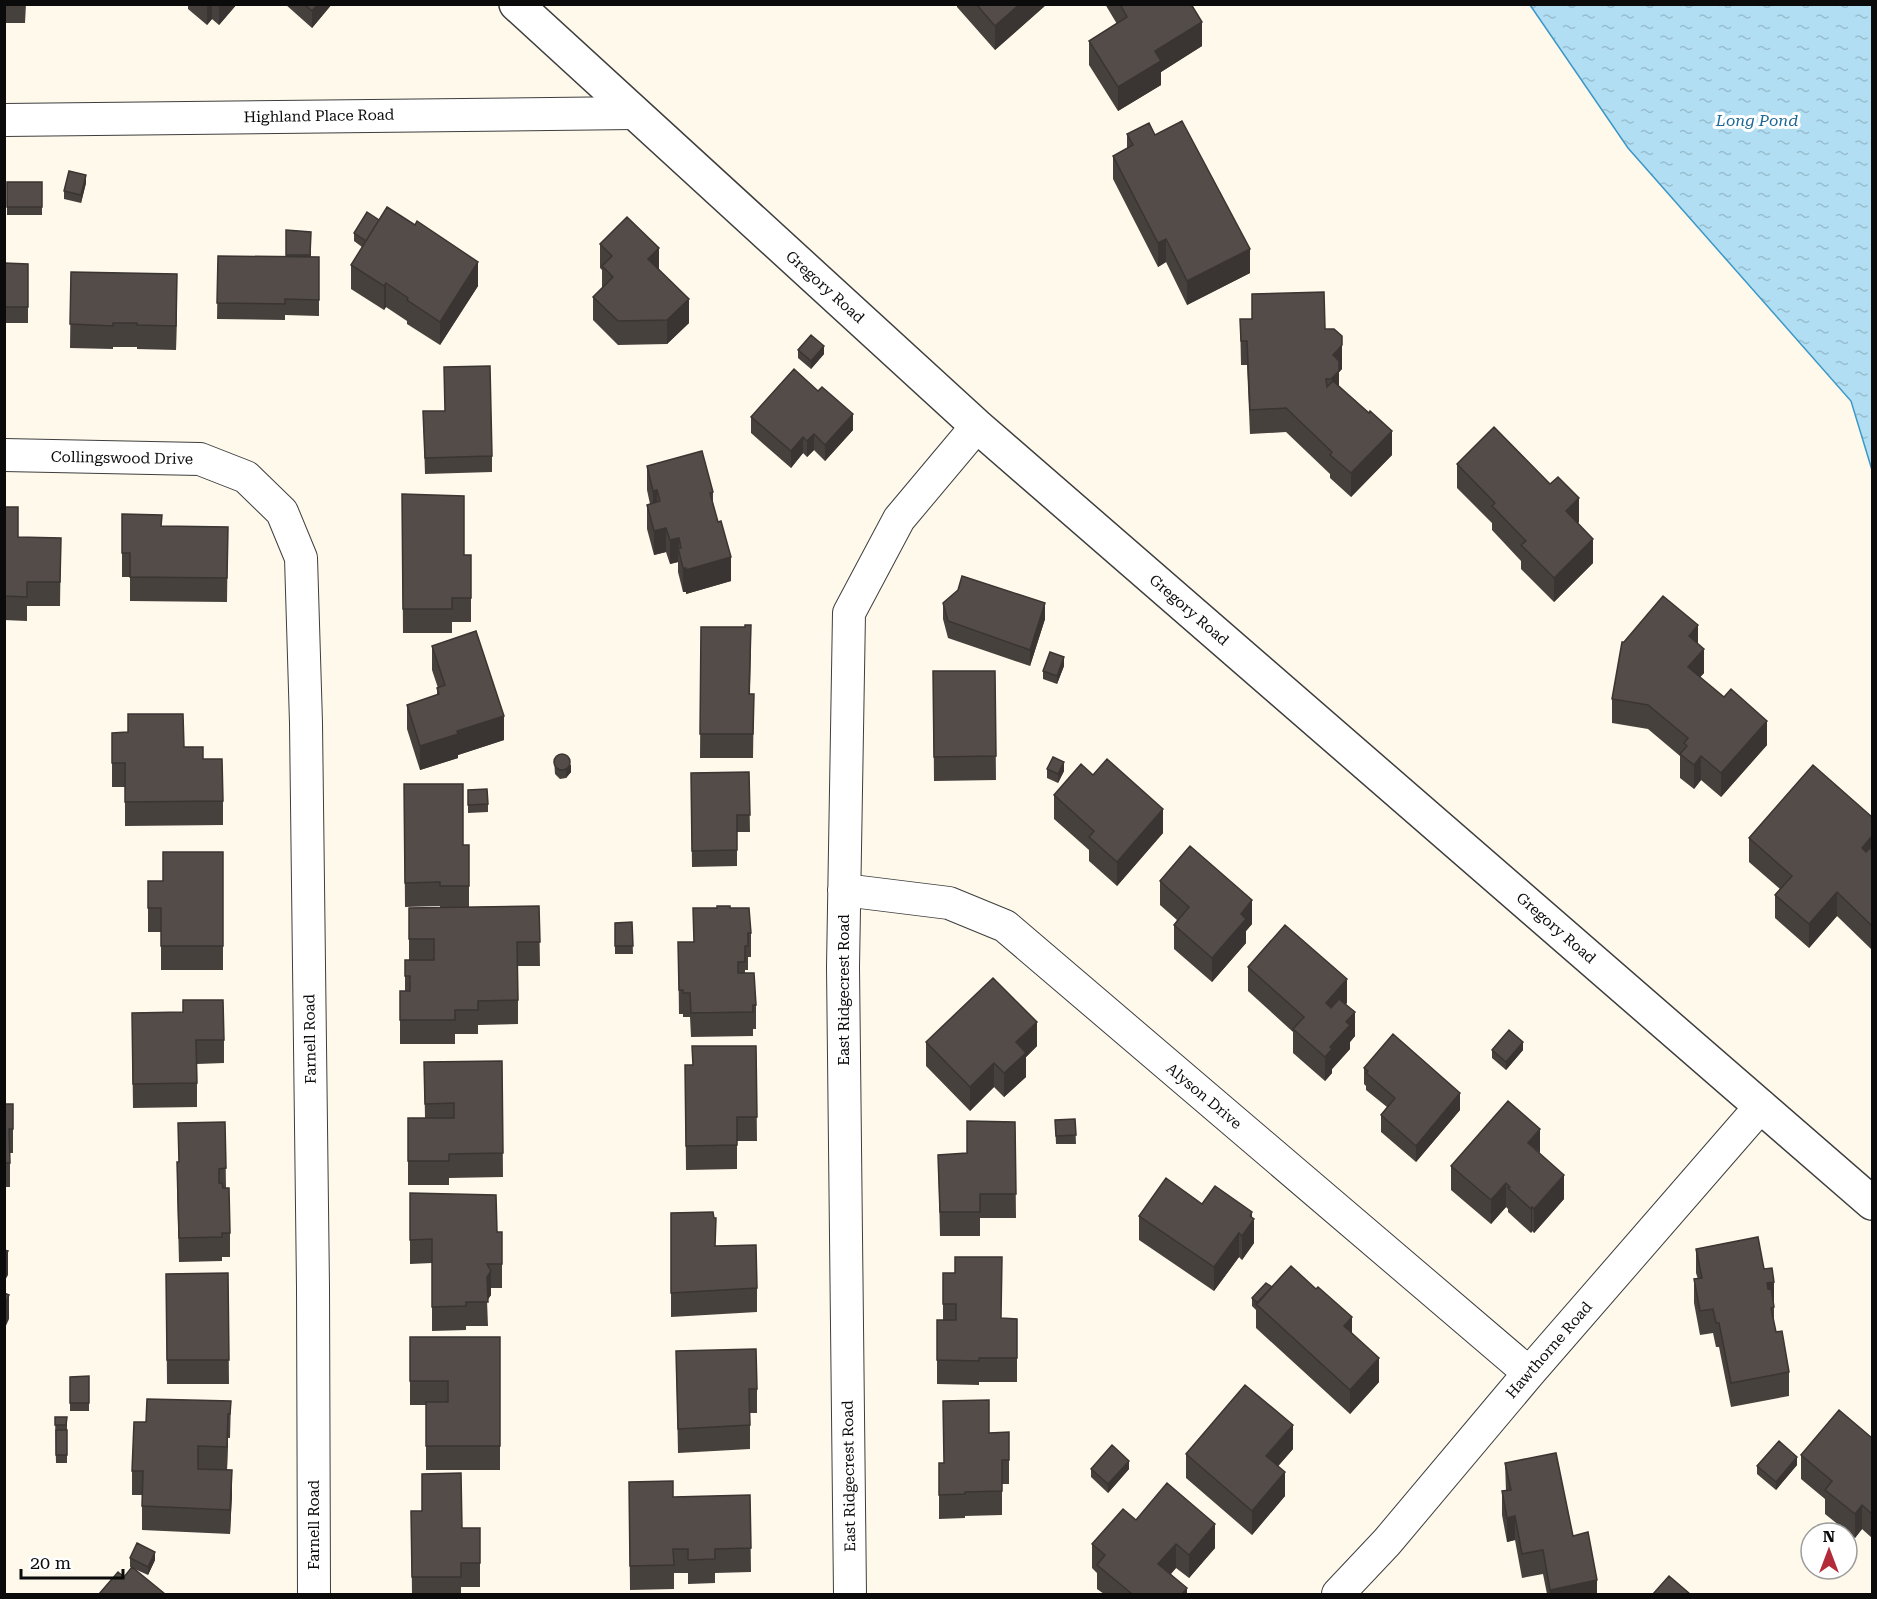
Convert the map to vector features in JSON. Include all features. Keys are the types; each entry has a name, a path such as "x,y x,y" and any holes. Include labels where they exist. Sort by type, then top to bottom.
{"street":[{"name":"Gregory Road","path":"516,4 977,426 1872,1203"},
{"name":"Highland Place Road","path":"4,120 634,113"},
{"name":"East Ridgecrest Road","path":"850,1594 843,967 849,613 900,519 977,426"},
{"name":"Collingswood Drive","path":"4,455 200,459 246,477 265,496"},
{"name":"Farnell Road","path":"265,496 282,512 301,558 306,723 313,1287 314,1594"},
{"name":"Alyson Drive","path":"844,890 949,903 1005,926 1529,1373"},
{"name":"Hawthorne Road","path":"1338,1594 1387,1542 1529,1373 1761,1106"}],"water":[{"name":"Long Pond","path":"1530,5 1872,5 1872,470 1851,401 1628,148"}],"building":[{"path":"304,4 318,4 312,11"},
{"path":"976,4 1020,4 995,26"},
{"path":"1120,4 1191,4 1202,22 1155,51 1161,61 1118,87 1089,41 1127,17"},
{"path":"1182,121 1250,249 1187,281 1166,239 1158,243 1113,156 1133,145 1127,134 1149,123 1155,135"},
{"path":"69,171 86,175 81,195 64,191"},
{"path":"7,182 42,182 42,207 7,207"},
{"path":"387,207 415,225 417,221 478,262 440,322 386,283 384,286 351,265"},
{"path":"367,212 379,220 366,241 354,233"},
{"path":"627,217 659,248 648,259 689,299 667,320 618,321 593,297 613,277 602,266 612,256 600,244"},
{"path":"286,230 311,232 310,255 286,255"},
{"path":"218,256 319,257 319,300 285,299 285,304 217,303"},
{"path":"4,263 28,264 28,307 4,307"},
{"path":"71,272 177,274 176,326 137,325 137,323 113,323 113,326 70,324"},
{"path":"1324,292 1325,329 1334,329 1342,336 1342,345 1333,355 1339,361 1339,371 1331,379 1326,379 1327,387 1333,381 1392,431 1351,473 1330,455 1332,452 1286,408 1250,410 1247,341 1241,341 1240,319 1252,319 1252,294"},
{"path":"811,335 824,346 811,361 798,350"},
{"path":"490,366 492,456 425,458 423,411 445,411 444,367"},
{"path":"794,369 818,391 822,387 853,414 825,445 814,434 807,441 803,437 791,451 751,417"},
{"path":"1494,427 1550,484 1558,477 1579,498 1566,511 1593,539 1554,578 1521,545 1526,541 1492,506 1495,503 1457,464"},
{"path":"702,451 713,492 710,493 731,557 686,570 683,568 678,548 681,548 679,538 670,540 666,528 654,531 647,505 660,501 657,490 653,491 647,466"},
{"path":"402,494 464,496 464,555 471,555 471,598 452,598 452,609 403,609"},
{"path":"4,507 18,507 18,537 61,538 60,582 27,582 27,597 4,596"},
{"path":"122,514 162,515 161,526 228,527 227,578 130,577 130,553 122,553"},
{"path":"962,576 1045,603 1030,650 948,621 943,603 958,590"},
{"path":"1663,596 1698,625 1689,636 1704,649 1688,667 1724,697 1731,689 1767,721 1721,773 1701,756 1694,765 1680,754 1687,746 1684,743 1688,738 1648,705 1612,699 1622,642"},
{"path":"745,625 751,625 749,694 754,694 753,734 700,734 701,627 745,627"},
{"path":"476,631 504,716 420,746 407,705 439,694 437,688 445,685 432,646"},
{"path":"1050,652 1064,657 1057,676 1043,671"},
{"path":"933,671 995,671 996,756 934,757"},
{"path":"128,714 183,714 184,747 203,747 203,759 222,759 223,801 125,802 125,763 112,763 112,733 128,732"},
{"path":"559,754 565,754 570,762 568,768 559,770 554,765 554,759"},
{"path":"1053,757 1064,762 1058,774 1047,769"},
{"path":"1107,759 1163,809 1117,862 1089,837 1094,831 1054,795 1081,764 1093,775"},
{"path":"1813,765 1872,817 1872,836 1862,848 1866,852 1870,848 1872,850 1872,926 1837,892 1809,924 1775,895 1792,876 1749,838"},
{"path":"749,772 750,815 737,815 737,850 692,851 691,773"},
{"path":"404,784 463,784 463,845 469,845 469,886 440,886 440,882 405,883"},
{"path":"487,789 488,804 468,805 468,790"},
{"path":"1190,846 1252,900 1241,914 1246,919 1212,958 1174,925 1189,907 1160,881"},
{"path":"163,852 223,852 223,946 161,946 161,908 148,908 148,881 163,881"},
{"path":"539,906 540,942 517,942 518,1000 478,1001 478,1010 455,1010 455,1020 400,1020 400,991 410,991 410,976 405,976 405,960 434,960 434,939 409,939 409,908"},
{"path":"717,906 749,908 751,933 748,933 748,946 745,946 745,962 738,962 738,973 754,973 756,1005 753,1005 753,1012 691,1013 690,993 683,993 683,990 679,990 678,942 694,942 693,908 717,908"},
{"path":"632,922 633,946 615,946 615,923"},
{"path":"1285,925 1347,979 1326,1003 1331,1008 1339,999 1355,1012 1346,1022 1350,1025 1330,1047 1332,1049 1325,1057 1293,1029 1304,1017 1248,967"},
{"path":"993,978 1037,1022 1016,1042 1026,1053 1004,1073 994,1063 970,1087 926,1042"},
{"path":"183,1000 223,1000 224,1040 196,1040 197,1083 133,1084 132,1013 183,1012"},
{"path":"1509,1030 1523,1042 1506,1062 1492,1050"},
{"path":"1393,1034 1460,1093 1416,1146 1381,1115 1395,1098 1366,1073 1368,1071 1364,1068"},
{"path":"692,1046 756,1046 757,1117 737,1117 737,1145 686,1146 685,1065 693,1065"},
{"path":"502,1061 503,1153 449,1154 449,1161 408,1161 408,1118 454,1118 454,1103 425,1104 424,1062"},
{"path":"1508,1101 1540,1129 1528,1143 1564,1175 1534,1209 1532,1207 1531,1209 1508,1188 1510,1187 1506,1183 1491,1200 1451,1166"},
{"path":"4,1104 13,1104 13,1129 9,1129 10,1163 4,1163"},
{"path":"1075,1119 1076,1135 1056,1136 1055,1120"},
{"path":"967,1121 1015,1122 1016,1194 980,1194 980,1212 940,1212 938,1155 967,1153"},
{"path":"225,1122 226,1168 219,1169 219,1183 222,1183 223,1188 229,1188 230,1233 222,1233 222,1237 179,1238 178,1123"},
{"path":"1166,1178 1202,1204 1215,1186 1252,1212 1250,1216 1254,1219 1242,1236 1239,1233 1214,1267 1139,1216"},
{"path":"410,1193 496,1195 497,1232 502,1232 502,1264 487,1264 491,1271 487,1277 488,1302 466,1302 466,1306 432,1307 432,1239 410,1240"},
{"path":"713,1212 716,1218 715,1246 756,1245 757,1288 671,1293 671,1213"},
{"path":"1758,1237 1764,1269 1772,1268 1774,1282 1767,1283 1768,1289 1771,1288 1774,1307 1771,1308 1776,1332 1782,1331 1789,1372 1731,1383 1719,1323 1716,1323 1713,1309 1700,1311 1694,1279 1702,1278 1696,1249"},
{"path":"955,1257 1002,1257 1001,1318 1017,1319 1017,1358 979,1358 979,1361 937,1360 937,1320 956,1320 956,1304 943,1304 943,1273 955,1273"},
{"path":"1291,1266 1352,1317 1344,1326 1379,1358 1350,1390 1256,1304"},
{"path":"228,1273 229,1360 167,1360 166,1274"},
{"path":"1266,1283 1272,1287 1258,1303 1252,1298"},
{"path":"4,1293 9,1295 4,1306"},
{"path":"410,1337 500,1337 500,1446 426,1446 426,1402 448,1402 448,1381 410,1381"},
{"path":"756,1349 757,1389 749,1389 750,1425 678,1429 676,1351"},
{"path":"89,1376 89,1403 70,1403 70,1377"},
{"path":"1245,1385 1293,1425 1266,1456 1285,1472 1252,1511 1186,1454"},
{"path":"147,1399 231,1401 230,1414 228,1414 227,1447 198,1446 198,1469 232,1470 230,1510 142,1506 143,1471 132,1471 134,1422 146,1422"},
{"path":"989,1400 989,1433 1009,1432 1009,1460 1002,1460 1002,1491 939,1495 939,1463 944,1463 943,1401"},
{"path":"1839,1410 1872,1438 1872,1514 1862,1505 1855,1514 1825,1490 1832,1481 1801,1455"},
{"path":"55,1417 67,1417 66,1425 55,1425"},
{"path":"56,1430 67,1430 67,1455 56,1455"},
{"path":"1779,1441 1797,1457 1776,1482 1757,1466"},
{"path":"1112,1445 1129,1461 1108,1484 1091,1469"},
{"path":"1556,1453 1573,1536 1588,1532 1597,1580 1550,1590 1543,1550 1522,1554 1515,1516 1507,1518 1502,1491 1511,1490 1505,1463"},
{"path":"461,1473 462,1528 480,1528 480,1563 461,1563 461,1577 412,1577 411,1511 422,1511 422,1474"},
{"path":"673,1481 673,1497 750,1495 751,1548 715,1549 715,1559 688,1560 688,1549 673,1549 674,1565 630,1566 629,1482"},
{"path":"1167,1483 1215,1524 1189,1555 1176,1544 1158,1564 1187,1588 1182,1594 1132,1594 1097,1565 1105,1555 1092,1544 1123,1509 1136,1520"},
{"path":"137,1543 155,1552 148,1567 130,1558"},
{"path":"132,1567 165,1594 99,1594 118,1572 124,1577"},
{"path":"1669,1576 1690,1594 1653,1594"}]}
